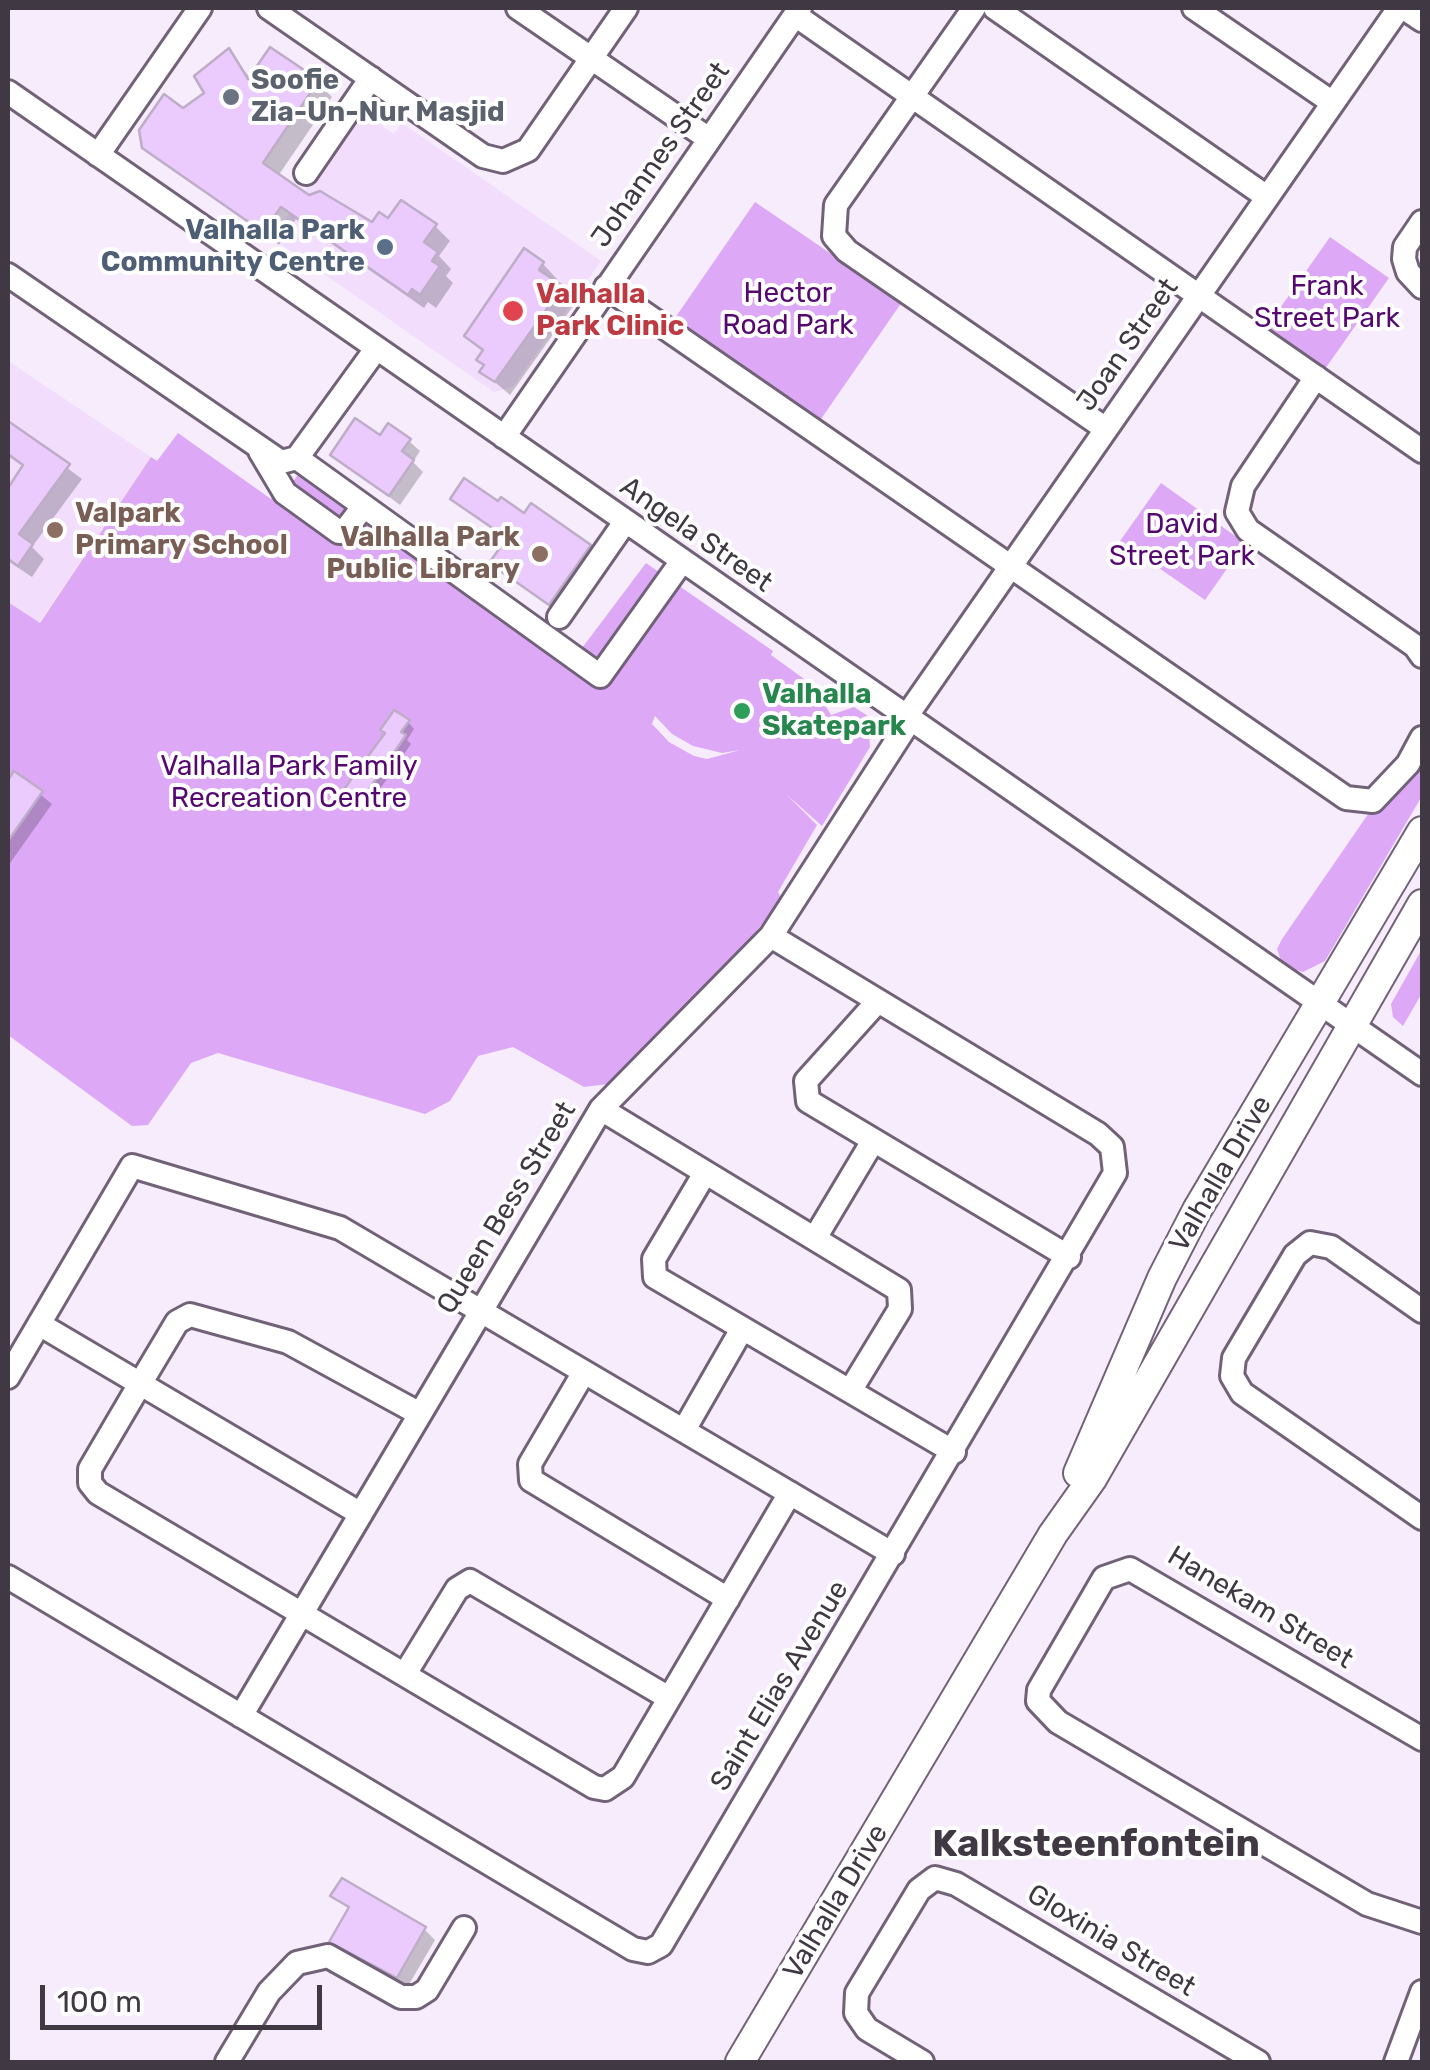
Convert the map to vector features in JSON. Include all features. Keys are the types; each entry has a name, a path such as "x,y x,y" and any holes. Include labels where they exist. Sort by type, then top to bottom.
{"main road":[{"name":"Valhalla Drive","path":"1054,1534 1162,1278 1197,1210 1422,832"},
{"name":"Valhalla Drive","path":"740,2062 1054,1534 1092,1480 1422,904"}],"street":[{"path":"98,156 200,8"},
{"path":"269,8 483,156 503,161 528,150 626,8"},
{"path":"518,8 709,140"},
{"path":"974,8 836,205 832,228 847,251 1106,430"},
{"path":"995,8 1267,197"},
{"path":"1194,8 1333,103"},
{"path":"1402,8 1422,20"},
{"name":"Joan Street","path":"908,718 1402,8"},
{"path":"798,11 912,96 1422,451"},
{"name":"Johannes Street","path":"504,437 798,11"},
{"path":"306,174 371,78"},
{"name":"Angela Street","path":"8,92 1422,1074"},
{"path":"1422,222 1405,247 1404,259 1408,272 1422,287"},
{"path":"8,275 281,462 297,458 376,349"},
{"path":"606,287 1346,798 1372,801 1394,780 1422,738"},
{"path":"1316,377 1243,486 1237,512 1248,530 1415,646 1422,656"},
{"path":"260,451 285,493 339,532 344,532 363,507"},
{"path":"297,458 600,676 682,561"},
{"path":"559,617 626,522"},
{"name":"Queen Bess Street","path":"242,1716 600,1108 770,936 908,718"},
{"name":"Saint Elias Avenue","path":"8,1577 633,1949 648,1952 661,1945 1069,1257 1112,1181 1116,1164 1112,1147 1098,1134 770,936"},
{"path":"878,1001 806,1081 803,1092 808,1102 1069,1257"},
{"path":"600,1108 894,1286 902,1296 900,1309 850,1392"},
{"path":"815,1238 873,1140"},
{"path":"8,1377 132,1166 340,1228 893,1554"},
{"path":"705,1172 654,1259 652,1272 954,1452"},
{"path":"1422,1311 1330,1247 1310,1243 1295,1255 1234,1358 1232,1376 1242,1393 1422,1518"},
{"path":"420,1414 288,1342 196,1314 178,1322 90,1468 93,1488 594,1786 610,1788 622,1777 790,1494"},
{"path":"38,1324 360,1514"},
{"path":"684,1430 742,1329"},
{"path":"584,1372 530,1464 531,1480 728,1599"},
{"name":"Hanekam Street","path":"1422,1739 1130,1570 1104,1578 1041,1682 1038,1701 1058,1722 1367,1904 1422,1922"},
{"path":"405,1674 456,1588 470,1582 669,1698"},
{"name":"Gloxinia Street","path":"922,2062 867,2029 856,2013 857,1993 918,1890 935,1878 956,1884 1258,2062"},
{"path":"227,2062 269,1992 297,1963 328,1956 401,1996 416,1997 427,1990 464,1928"},
{"path":"1396,2062 1422,1992"}],"shaded area":[{"path":"369,99 389,114 382,126 394,134 402,123 601,261 513,387 494,392 272,238"},
{"name":"Valpark Primary School","path":"8,361 151,457 39,623 8,602"}],"green space":[{"name":"Hector Road Park","path":"755,202 902,302 821,419 675,318"},
{"name":"Frank Street Park","path":"1330,237 1389,278 1325,369 1266,328"},
{"name":"Valhalla Park Family Recreation Centre","path":"178,433 271,499 276,492 283,496 299,473 306,478 318,461 582,648 646,563 773,651 771,655 814,686 831,715 854,707 868,716 870,747 822,826 786,794 817,825 778,892 782,900 734,958 608,1084 584,1087 513,1047 478,1056 450,1101 425,1114 218,1053 191,1063 148,1125 132,1126 8,1035 8,602 40,623 151,457 157,461","holes":["655,716 672,734 693,746 722,753 740,750 707,759 694,756 669,742 652,724"]},
{"name":"David Street Park","path":"1161,483 1245,543 1205,600 1120,541"},
{"path":"1422,750 1422,796 1325,961 1303,972 1283,966 1277,949 1282,939 1373,807"},
{"path":"1422,949 1422,993 1403,1026 1393,1017 1391,1004"}],"building":[{"path":"270,47 319,80 263,163 309,195 320,191 372,222 379,212 388,218 401,200 437,224 424,242 438,252 432,261 440,266 420,295 412,289 408,295 281,207 263,232 142,148 139,130 164,94 183,108 204,93 194,76 229,48 248,79"},
{"name":"Valhalla Park Clinic","path":"524,248 544,262 539,270 563,286 495,382 479,372 484,365 476,360 483,350 464,336"},
{"path":"355,418 380,435 388,423 411,439 402,451 414,460 389,496 330,455"},
{"path":"8,421 70,464 19,534 33,544 18,566 8,559 8,488 23,465 8,454"},
{"name":"Valhalla Park Public Library","path":"464,478 524,513 531,503 591,545 549,605 489,563 507,538 450,499"},
{"path":"394,710 410,720 401,732 406,735 359,804 342,792 385,733 380,730"},
{"path":"14,771 43,791 8,841 8,780"},
{"path":"342,1878 426,1927 397,1978 329,1942 349,1907 330,1896"}],"place":[{"name":"Soofie Zia-Un-Nur Masjid","path":"231,97"},
{"name":"Valhalla Park Community Centre","path":"385,247"},
{"name":"Valhalla Park Clinic","path":"513,311"},
{"name":"Valpark Primary School","path":"55,530"},
{"name":"Valhalla Park Public Library","path":"540,554"},
{"name":"Valhalla Skatepark","path":"742,711"}],"district":[{"name":"Kalksteenfontein","path":"1096,1845"}]}
